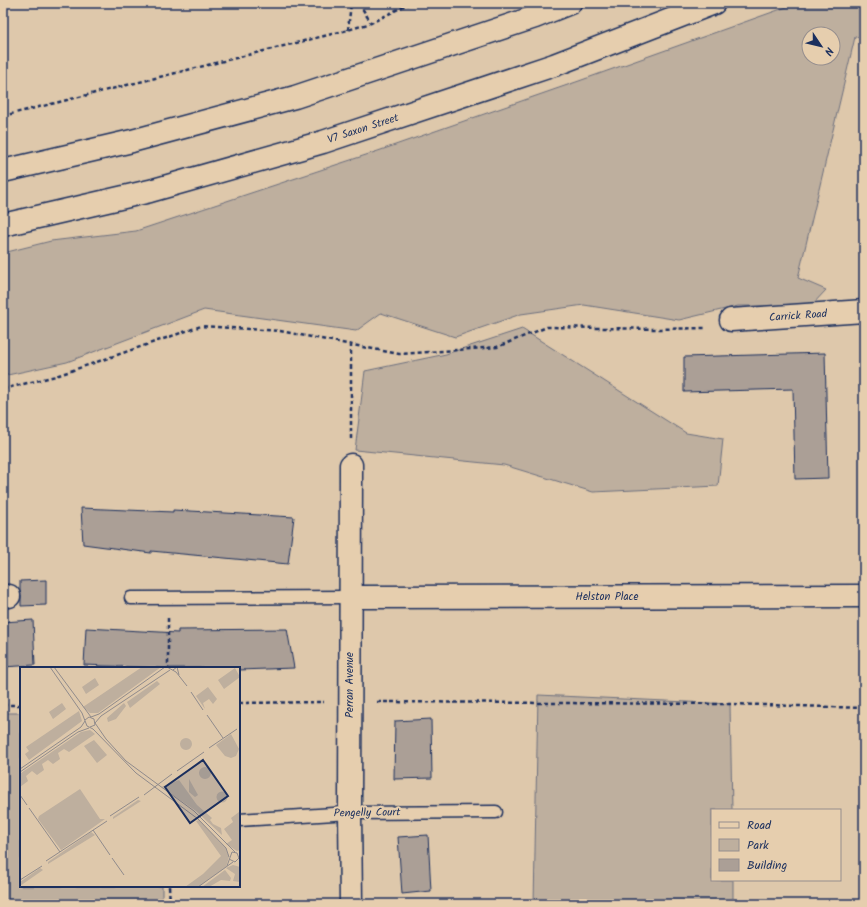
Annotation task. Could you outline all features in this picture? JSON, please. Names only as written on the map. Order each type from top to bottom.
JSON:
[{"type":"street","points":[[3,171],[132,141],[295,98],[535,17],[570,3]]},
{"type":"street","name":"V7 Saxon Street","points":[[3,225],[150,191],[323,142],[554,65],[714,3]]},
{"type":"street","name":"Carrick Road","points":[[731,320],[864,311]]},
{"type":"street","name":"Perran Avenue","points":[[351,465],[351,904]]},
{"type":"street","name":"Helston Place","points":[[350,597],[864,596]]},
{"type":"lane","points":[[131,598],[350,597]]},
{"type":"lane","name":"Pengelly Court","points":[[240,820],[350,813],[496,812]]},
{"type":"path","points":[[348,30],[351,3]]},
{"type":"path","points":[[359,3],[371,23]]},
{"type":"path","points":[[3,116],[348,30],[371,23],[410,3]]},
{"type":"path","points":[[3,389],[56,376],[201,326],[280,331],[399,354],[497,347],[547,327],[658,329],[712,328],[731,320]]},
{"type":"path","points":[[351,344],[351,465]]},
{"type":"path","points":[[168,598],[168,667]]},
{"type":"path","points":[[240,703],[350,702],[722,704],[864,708]]},
{"type":"path","points":[[3,705],[20,705]]},
{"type":"path","points":[[170,887],[170,904]]},
{"type":"green space","points":[[798,3],[864,3],[864,36],[855,37],[798,278],[826,290],[811,306],[738,306],[679,320],[584,305],[521,314],[455,337],[381,313],[356,331],[204,310],[67,362],[3,376],[3,253],[51,241],[136,231],[378,151]]},
{"type":"green space","points":[[522,329],[686,433],[723,439],[718,486],[593,492],[504,465],[355,450],[365,371],[446,354]]},
{"type":"green space","points":[[538,695],[730,704],[732,809],[711,809],[711,881],[733,881],[733,904],[534,904]]},
{"type":"green space","points":[[3,713],[20,713],[20,887],[162,887],[162,904],[3,904]]},
{"type":"building","points":[[825,353],[828,478],[795,479],[793,389],[684,392],[684,357]]},
{"type":"building","points":[[81,508],[173,512],[173,510],[294,517],[288,564],[151,551],[151,553],[83,544]]},
{"type":"building","points":[[46,580],[46,605],[21,606],[20,581]]},
{"type":"building","points":[[33,620],[35,665],[3,667],[3,622]]},
{"type":"building","points":[[86,628],[178,633],[178,630],[287,629],[294,668],[240,670],[240,667],[137,667],[84,665]]},
{"type":"building","points":[[431,719],[432,778],[394,779],[395,721]]},
{"type":"building","points":[[428,835],[431,891],[402,894],[398,837]]}]
